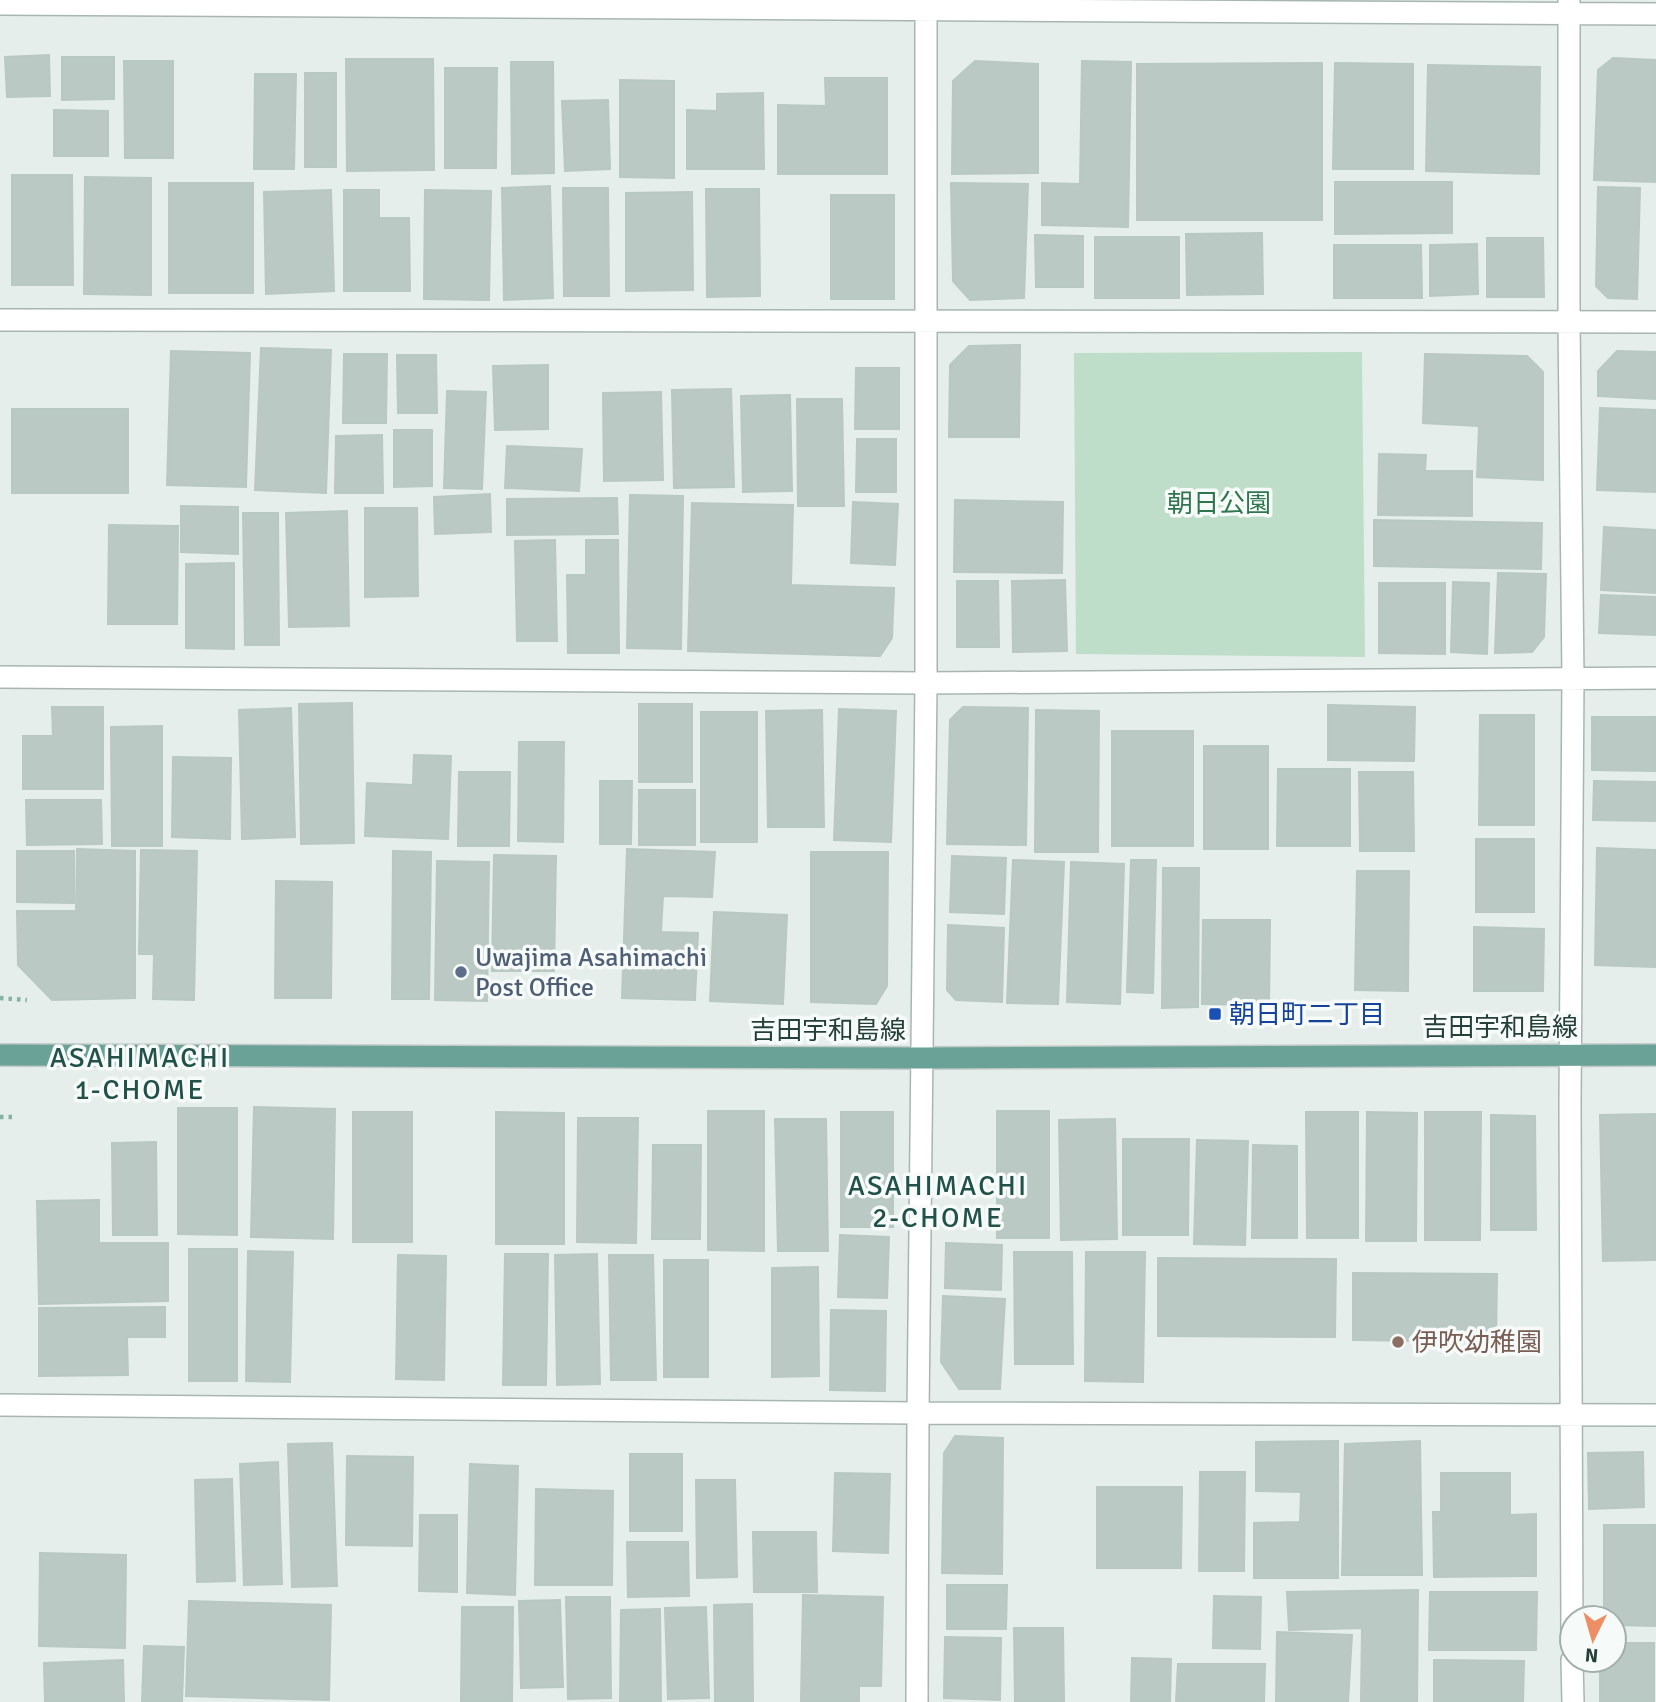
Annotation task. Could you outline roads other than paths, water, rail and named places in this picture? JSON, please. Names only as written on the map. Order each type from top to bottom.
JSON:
[{"type":"main road","name":"吉田宇和島線","points":[[0,1055],[922,1058],[1656,1055]]},
{"type":"street","points":[[0,1],[1569,7],[1656,13]]},
{"type":"street","points":[[917,1702],[926,683],[926,5]]},
{"type":"street","points":[[1569,7],[1573,678],[1570,1055],[1572,1604]]},
{"type":"street","points":[[0,320],[1656,322]]},
{"type":"street","points":[[0,677],[926,683],[1656,678]]},
{"type":"street","points":[[0,1405],[918,1413],[1656,1415]]},
{"type":"street","points":[[1572,1674],[1573,1702]]},
{"type":"place","name":"Uwajima Asahimachi Post Office","points":[[461,972]]},
{"type":"place","name":"朝日町二丁目","points":[[1215,1014]]},
{"type":"place","name":"伊吹幼稚園","points":[[1398,1342]]},
{"type":"district","name":"ASAHIMACHI 1-CHOME","points":[[140,1073]]},
{"type":"district","name":"ASAHIMACHI 2-CHOME","points":[[938,1201]]},
{"type":"park label","name":"朝日公園","points":[[1219,503]]}]
